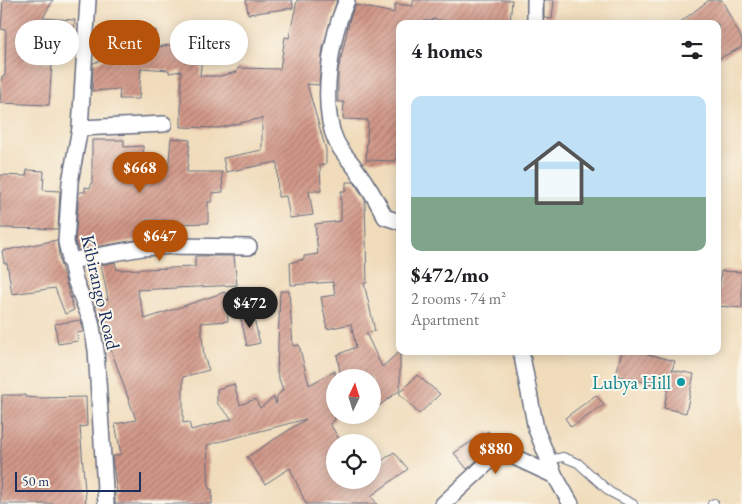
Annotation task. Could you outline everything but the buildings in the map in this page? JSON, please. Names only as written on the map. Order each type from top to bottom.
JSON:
[{"type":"street","name":"Kibirango Road","points":[[88,0],[80,128],[70,182],[66,242],[70,261],[91,321],[96,350],[106,504]]},
{"type":"street","points":[[347,0],[339,19],[330,51],[328,85],[331,126],[341,150],[361,176],[386,218],[396,221]]},
{"type":"street","points":[[535,20],[536,0]]},
{"type":"street","points":[[80,128],[164,124]]},
{"type":"street","points":[[70,261],[150,247],[249,247]]},
{"type":"street","points":[[522,355],[536,429],[555,476],[571,504]]},
{"type":"street","points":[[443,504],[495,456],[510,455],[555,476]]},
{"type":"lane","points":[[549,460],[563,457],[578,463],[610,492],[633,504]]},
{"type":"place","name":"Lubya Hill","points":[[681,382]]}]
